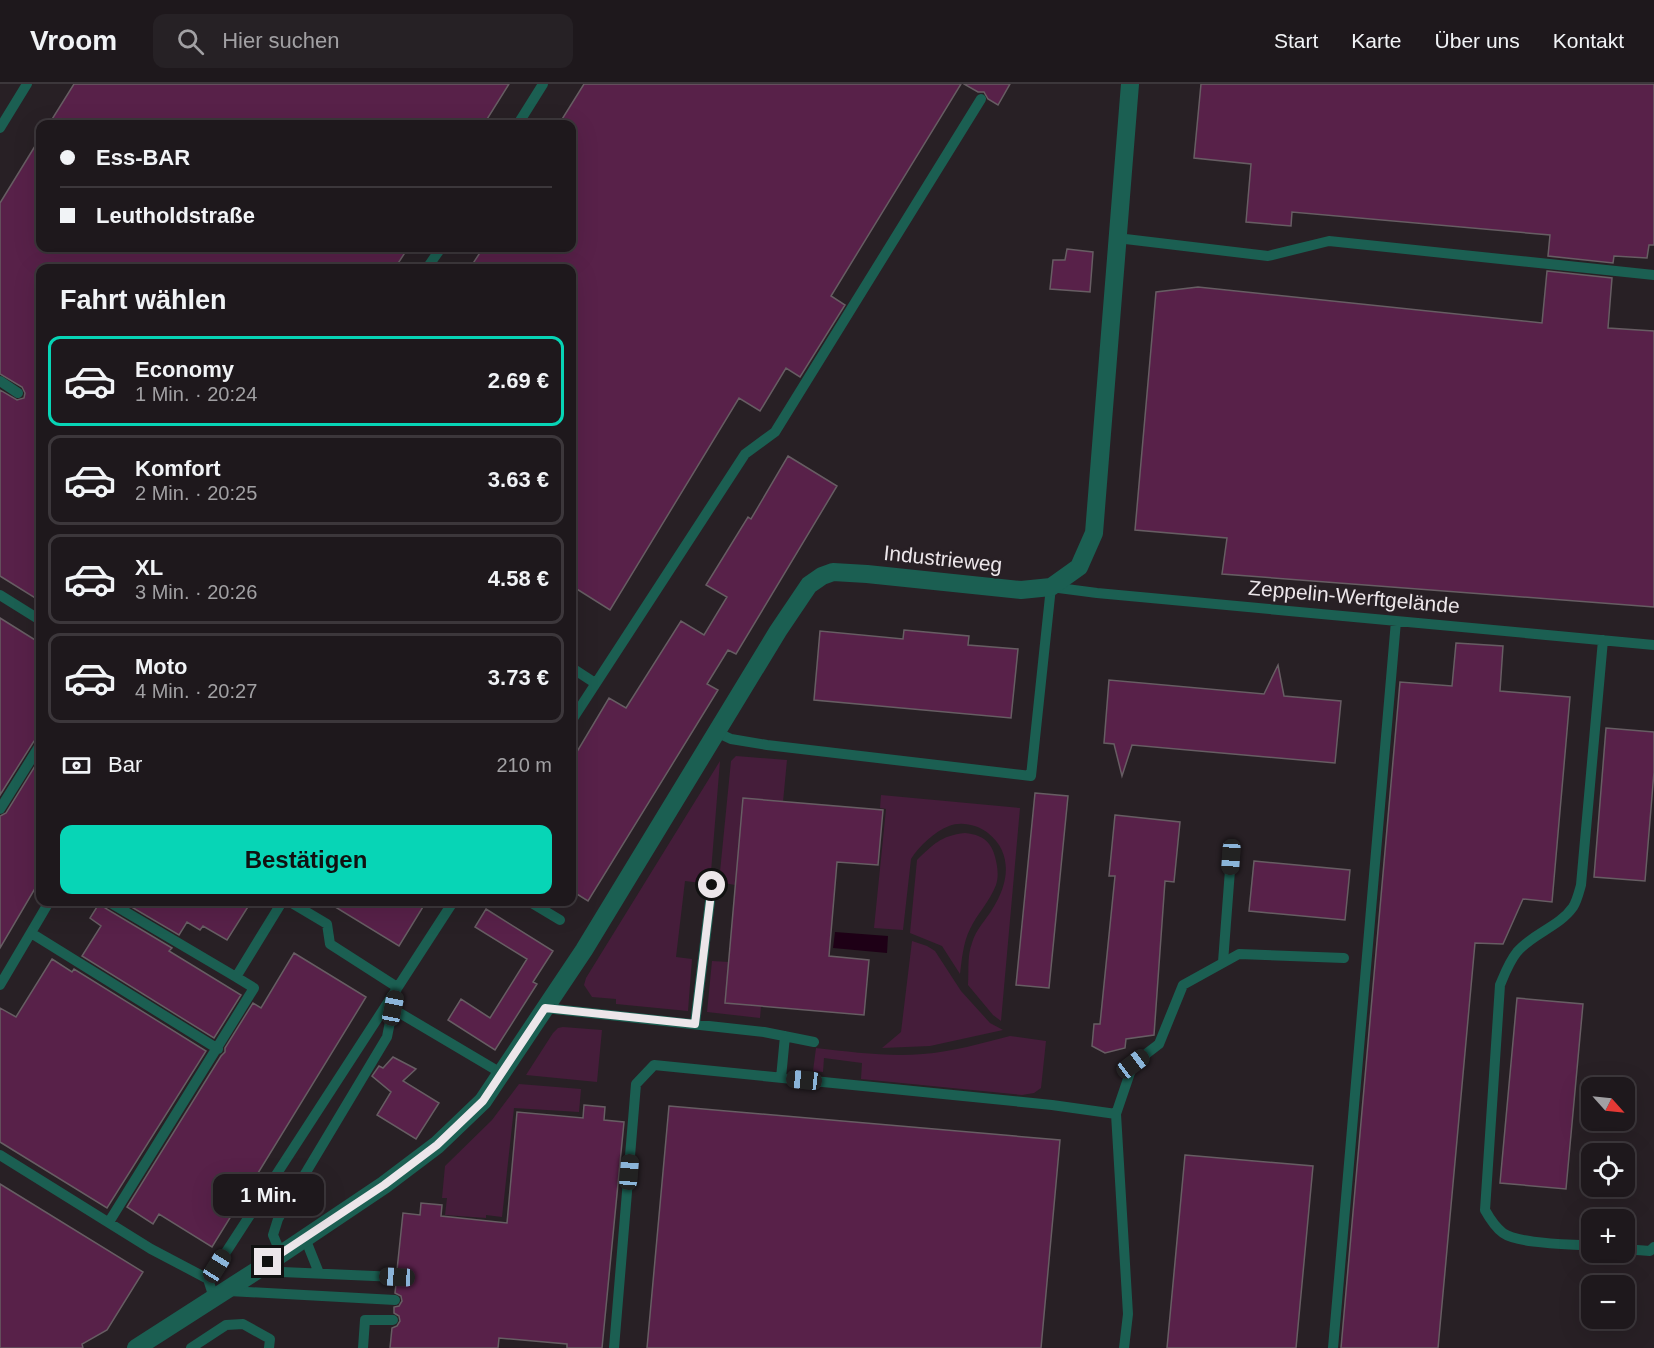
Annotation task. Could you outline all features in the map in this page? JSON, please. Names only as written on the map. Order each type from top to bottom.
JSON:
[{"type":"street","name":"Industrieweg","points":[[143,1346],[384,1185],[437,1145],[483,1101],[584,950],[778,631],[809,585],[833,572],[1021,590],[1051,587],[1079,567],[1094,533],[1130,84]]},
{"type":"lane","points":[[0,128],[27,84]]},
{"type":"lane","points":[[520,120],[543,84]]},
{"type":"lane","points":[[576,714],[745,454],[775,432],[981,99]]},
{"type":"lane","points":[[1118,238],[1268,256],[1329,242],[1654,275]]},
{"type":"lane","points":[[0,381],[18,393]]},
{"type":"lane","points":[[716,732],[731,739],[767,745],[1031,776],[1051,587]]},
{"type":"lane","name":"Zeppelin-Werftgelände","points":[[1051,587],[1654,645]]},
{"type":"lane","points":[[0,596],[36,618]]},
{"type":"lane","points":[[1333,1348],[1396,621]]},
{"type":"lane","points":[[1581,1245],[1524,1240],[1504,1234],[1485,1210],[1500,986],[1518,950],[1561,921],[1574,906],[1581,885],[1603,640]]},
{"type":"lane","points":[[576,671],[595,683]]},
{"type":"lane","points":[[0,809],[36,751]]},
{"type":"lane","points":[[1223,962],[1231,857]]},
{"type":"lane","points":[[695,1024],[712,885]]},
{"type":"lane","points":[[0,985],[48,906]]},
{"type":"lane","points":[[109,1222],[254,988],[116,906]]},
{"type":"lane","points":[[236,977],[280,906]]},
{"type":"lane","points":[[297,906],[327,924],[330,944],[397,987]]},
{"type":"lane","points":[[208,1279],[450,906]]},
{"type":"lane","points":[[537,906],[560,920]]},
{"type":"lane","points":[[31,933],[218,1049]]},
{"type":"lane","points":[[1124,1348],[1128,1314],[1116,1114],[1133,1064],[1159,1044],[1182,985],[1223,962],[1239,954],[1344,958]]},
{"type":"lane","points":[[281,1254],[273,1235],[278,1220],[387,1037],[397,987]]},
{"type":"lane","points":[[393,1008],[501,1074]]},
{"type":"lane","points":[[545,1008],[764,1032],[814,1042]]},
{"type":"lane","points":[[782,1078],[785,1036]]},
{"type":"lane","points":[[614,1348],[636,1084],[654,1065],[1052,1105],[1116,1114]]},
{"type":"lane","points":[[0,1155],[151,1249],[208,1279],[220,1294],[395,1300]]},
{"type":"lane","points":[[305,1238],[319,1274]]},
{"type":"lane","points":[[1635,1250],[1650,1251],[1654,1247]]},
{"type":"lane","points":[[256,1271],[397,1277]]},
{"type":"lane","points":[[363,1348],[365,1320],[393,1320]]},
{"type":"lane","points":[[191,1348],[226,1325],[243,1324],[270,1339],[269,1348]]},
{"type":"shaded area","points":[[736,756],[787,760],[783,802],[735,885],[719,882],[731,761]]},
{"type":"shaded area","points":[[720,761],[710,884],[685,881],[676,957],[692,959],[688,1011],[616,1004],[616,999],[592,997],[584,985],[586,978]]},
{"type":"shaded area","points":[[881,795],[1020,808],[1001,1021],[993,1015],[968,985],[970,948],[998,898],[1005,879],[1005,859],[1002,850],[988,833],[974,826],[954,825],[938,832],[918,849],[911,859],[903,930],[874,928],[886,809],[880,808]]},
{"type":"shaded area","points":[[965,833],[979,836],[988,843],[996,859],[998,876],[993,891],[968,934],[960,974],[942,946],[910,933],[917,860],[938,842],[949,836]]},
{"type":"shaded area","points":[[835,932],[888,936],[887,953],[833,948]]},
{"type":"shaded area","points":[[912,941],[935,951],[961,991],[990,1023],[1003,1030],[930,1046],[882,1048],[901,1032]]},
{"type":"shaded area","points":[[712,961],[729,962],[761,1006],[760,1018],[707,1012]]},
{"type":"shaded area","points":[[563,1027],[602,1030],[597,1082],[526,1075],[553,1033]]},
{"type":"shaded area","points":[[1010,1036],[1046,1041],[1041,1088],[1034,1093],[1022,1095],[861,1079],[862,1063],[824,1058],[823,1072],[813,1071],[816,1048],[910,1055],[956,1049]]},
{"type":"shaded area","points":[[519,1084],[581,1089],[579,1112],[514,1108],[502,1217],[445,1215],[447,1198],[442,1198],[445,1166],[492,1120]]},
{"type":"building","points":[[74,84],[509,84],[486,120],[52,120]]},
{"type":"building","points":[[584,84],[961,84],[831,296],[845,305],[800,377],[786,368],[760,411],[739,398],[610,610],[576,589],[576,264],[473,264],[480,252],[576,252],[576,120],[562,120]]},
{"type":"building","points":[[964,84],[1010,84],[998,105],[988,99],[984,92],[978,92]]},
{"type":"building","points":[[1201,84],[1654,84],[1654,245],[1649,245],[1647,258],[1614,256],[1613,263],[1548,256],[1550,235],[1292,212],[1291,226],[1246,222],[1251,164],[1194,158]]},
{"type":"building","points":[[36,144],[36,252],[405,252],[398,264],[36,264],[36,598],[0,576],[0,390],[17,400],[24,398],[25,393],[22,387],[0,374],[0,203]]},
{"type":"building","points":[[1067,249],[1093,252],[1090,292],[1050,289],[1053,260],[1065,260]]},
{"type":"building","points":[[1547,271],[1612,278],[1608,328],[1654,331],[1654,607],[1222,574],[1227,538],[1135,530],[1156,292],[1198,287],[1542,323]]},
{"type":"building","points":[[788,456],[837,486],[736,654],[728,650],[707,684],[718,690],[588,901],[576,894],[576,753],[609,698],[626,708],[681,621],[704,635],[727,597],[706,585],[748,517],[751,519]]},
{"type":"building","points":[[0,618],[36,640],[36,740],[0,795]]},
{"type":"building","points":[[904,630],[969,636],[968,645],[1018,649],[1011,718],[814,700],[820,631],[903,639]]},
{"type":"building","points":[[1456,643],[1503,646],[1500,691],[1570,697],[1552,902],[1523,899],[1503,944],[1475,943],[1438,1348],[1341,1348],[1400,682],[1452,686]]},
{"type":"building","points":[[1278,665],[1284,696],[1341,701],[1335,763],[1132,745],[1122,776],[1114,744],[1104,743],[1109,680],[1264,694]]},
{"type":"building","points":[[1606,728],[1654,732],[1654,772],[1645,881],[1594,877]]},
{"type":"building","points":[[36,764],[36,887],[0,948],[0,816],[6,813]]},
{"type":"building","points":[[1035,793],[1068,796],[1049,988],[1016,985]]},
{"type":"building","points":[[743,798],[883,810],[878,865],[837,862],[829,956],[869,960],[864,1015],[725,1003]]},
{"type":"building","points":[[1115,815],[1180,822],[1174,882],[1165,881],[1154,1035],[1126,1039],[1125,1048],[1105,1053],[1092,1046],[1094,1024],[1100,1024],[1115,876],[1109,876]]},
{"type":"building","points":[[1254,861],[1350,870],[1345,920],[1249,911]]},
{"type":"building","points":[[98,906],[104,906],[172,948],[169,951],[241,995],[214,1038],[82,956],[101,926],[90,918]]},
{"type":"building","points":[[130,906],[248,906],[227,940],[203,926],[200,930],[187,922],[179,935]]},
{"type":"building","points":[[334,906],[424,906],[399,946]]},
{"type":"building","points":[[486,909],[553,951],[533,982],[537,984],[495,1050],[448,1020],[461,999],[490,1018],[527,959],[475,927]]},
{"type":"building","points":[[294,953],[366,997],[258,1173],[266,1177],[256,1191],[249,1187],[212,1247],[159,1214],[153,1224],[127,1207],[225,1052],[225,1048],[253,1003],[261,1008]]},
{"type":"building","points":[[52,959],[72,972],[74,969],[206,1051],[107,1208],[0,1142],[0,1008],[16,1017]]},
{"type":"building","points":[[1517,998],[1583,1004],[1566,1189],[1500,1183]]},
{"type":"building","points":[[393,1057],[416,1069],[403,1081],[439,1103],[416,1139],[377,1115],[391,1092],[372,1076],[379,1066],[383,1068]]},
{"type":"building","points":[[584,1105],[605,1107],[604,1120],[624,1122],[602,1348],[567,1348],[567,1344],[499,1338],[498,1348],[390,1348],[392,1328],[400,1321],[399,1316],[394,1313],[394,1307],[399,1306],[402,1301],[401,1296],[395,1293],[396,1284],[401,1283],[404,1278],[403,1273],[397,1270],[403,1213],[420,1215],[421,1203],[442,1205],[441,1216],[507,1223],[517,1112],[583,1118]]},
{"type":"building","points":[[669,1106],[1060,1140],[1041,1348],[647,1348]]},
{"type":"building","points":[[1185,1155],[1313,1166],[1296,1348],[1167,1348]]},
{"type":"building","points":[[0,1184],[143,1272],[107,1330],[82,1344],[83,1348],[0,1348]]},
{"type":"building","points":[[279,1184],[286,1188],[278,1203],[270,1198]]},
{"type":"route","points":[[268,1262],[384,1185],[437,1145],[483,1101],[545,1008],[695,1024],[712,885]]}]
